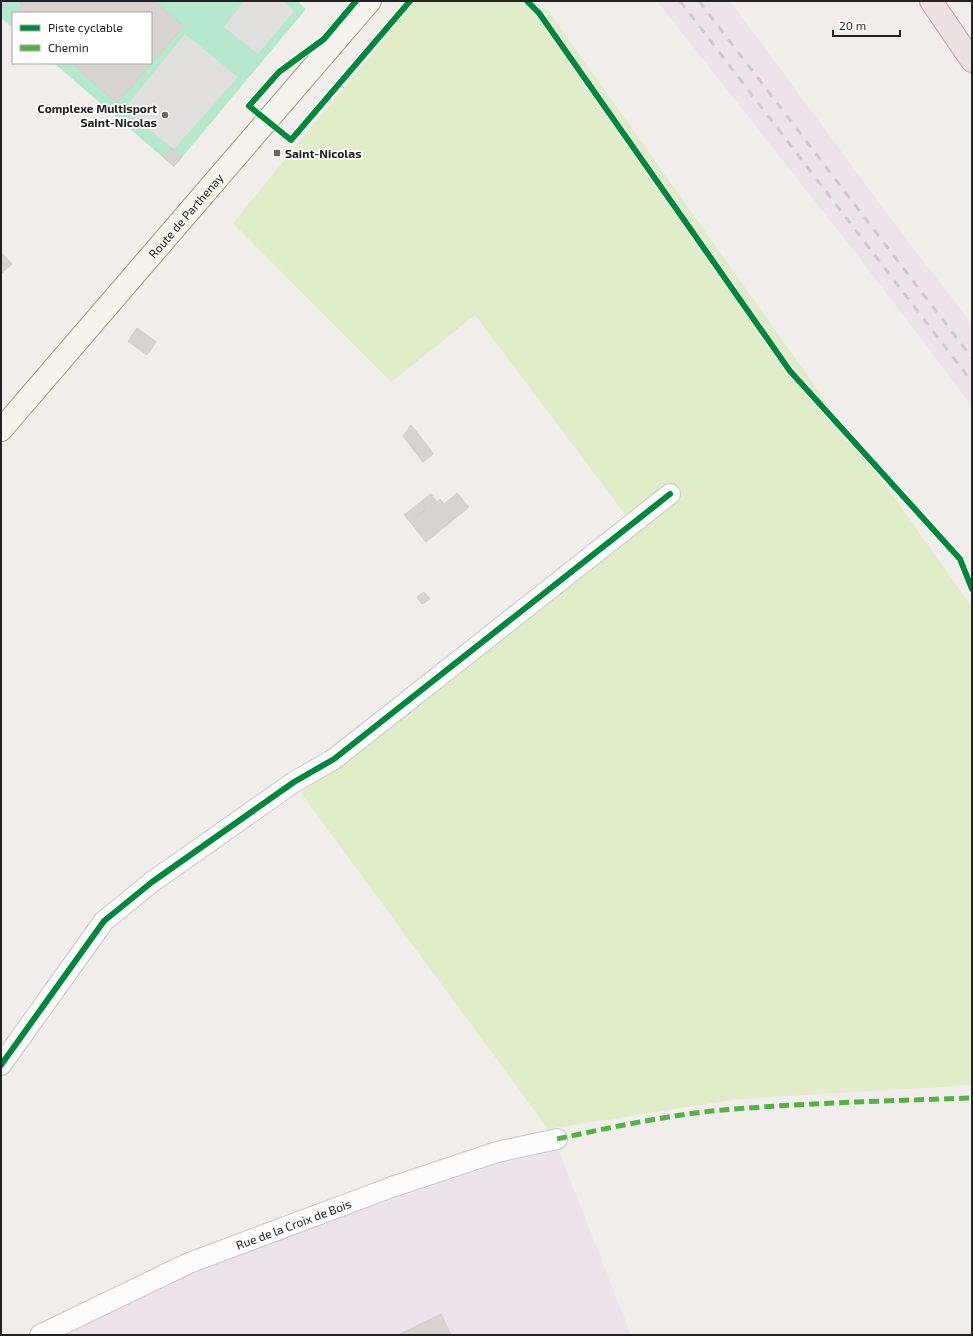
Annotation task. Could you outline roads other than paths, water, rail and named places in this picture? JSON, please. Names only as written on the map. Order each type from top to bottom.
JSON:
[{"type":"highway","points":[[931,1],[972,61]]},
{"type":"main road","name":"Route de Parthenay","points":[[1,430],[370,1]]},
{"type":"street","points":[[1,1065],[104,921],[164,873],[294,782],[334,760],[670,494]]},
{"type":"street","name":"Rue de la Croix de Bois","points":[[40,1335],[197,1260],[392,1187],[497,1152],[556,1139]]},
{"type":"railway","points":[[680,1],[972,382]]},
{"type":"railway","points":[[699,1],[972,358]]},
{"type":"place","name":"Complexe Multisport Saint-Nicolas","points":[[165,115]]},
{"type":"place","name":"Saint-Nicolas","points":[[277,153]]}]
